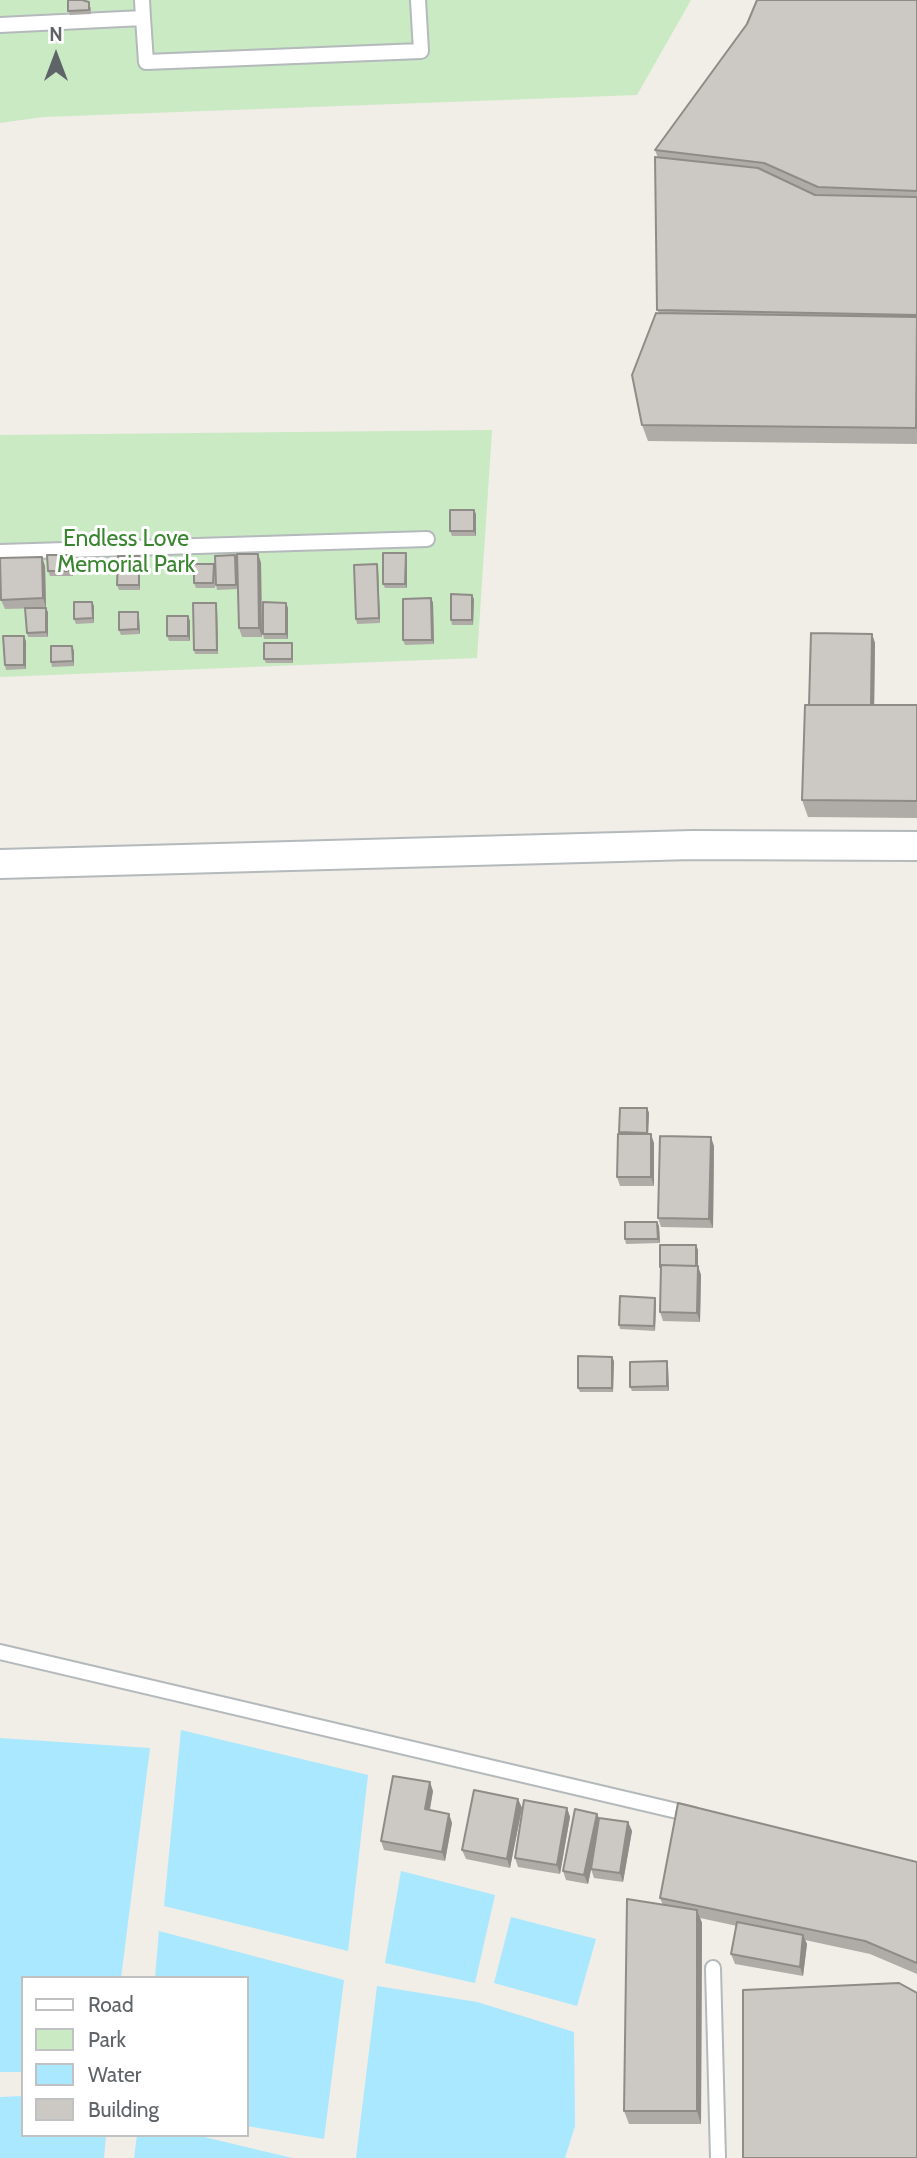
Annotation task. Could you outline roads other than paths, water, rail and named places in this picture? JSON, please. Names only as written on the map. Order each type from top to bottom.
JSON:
[{"type":"street","points":[[0,864],[692,845],[917,846]]},
{"type":"lane","points":[[142,0],[146,62],[421,51],[418,0]]},
{"type":"lane","points":[[0,25],[143,18]]},
{"type":"lane","points":[[0,552],[427,539]]},
{"type":"lane","points":[[0,1652],[715,1819]]},
{"type":"lane","points":[[713,1968],[718,2158]]},
{"type":"water","points":[[181,1730],[368,1775],[348,1951],[164,1906]]},
{"type":"water","points":[[0,1738],[150,1748],[121,1976],[21,1976],[21,2072],[0,2072]]},
{"type":"water","points":[[401,1871],[495,1895],[475,1983],[385,1963]]},
{"type":"water","points":[[511,1917],[596,1939],[577,2006],[494,1983]]},
{"type":"water","points":[[159,1931],[344,1980],[324,2139],[248,2126],[248,1976],[155,1976]]},
{"type":"water","points":[[377,1986],[477,2002],[574,2032],[575,2126],[565,2158],[356,2158]]},
{"type":"water","points":[[21,2096],[21,2137],[106,2137],[104,2158],[0,2158],[0,2097]]},
{"type":"water","points":[[137,2137],[204,2137],[292,2158],[134,2158]]},
{"type":"park label","name":"Endless Love Memorial Park","points":[[126,552]]}]
